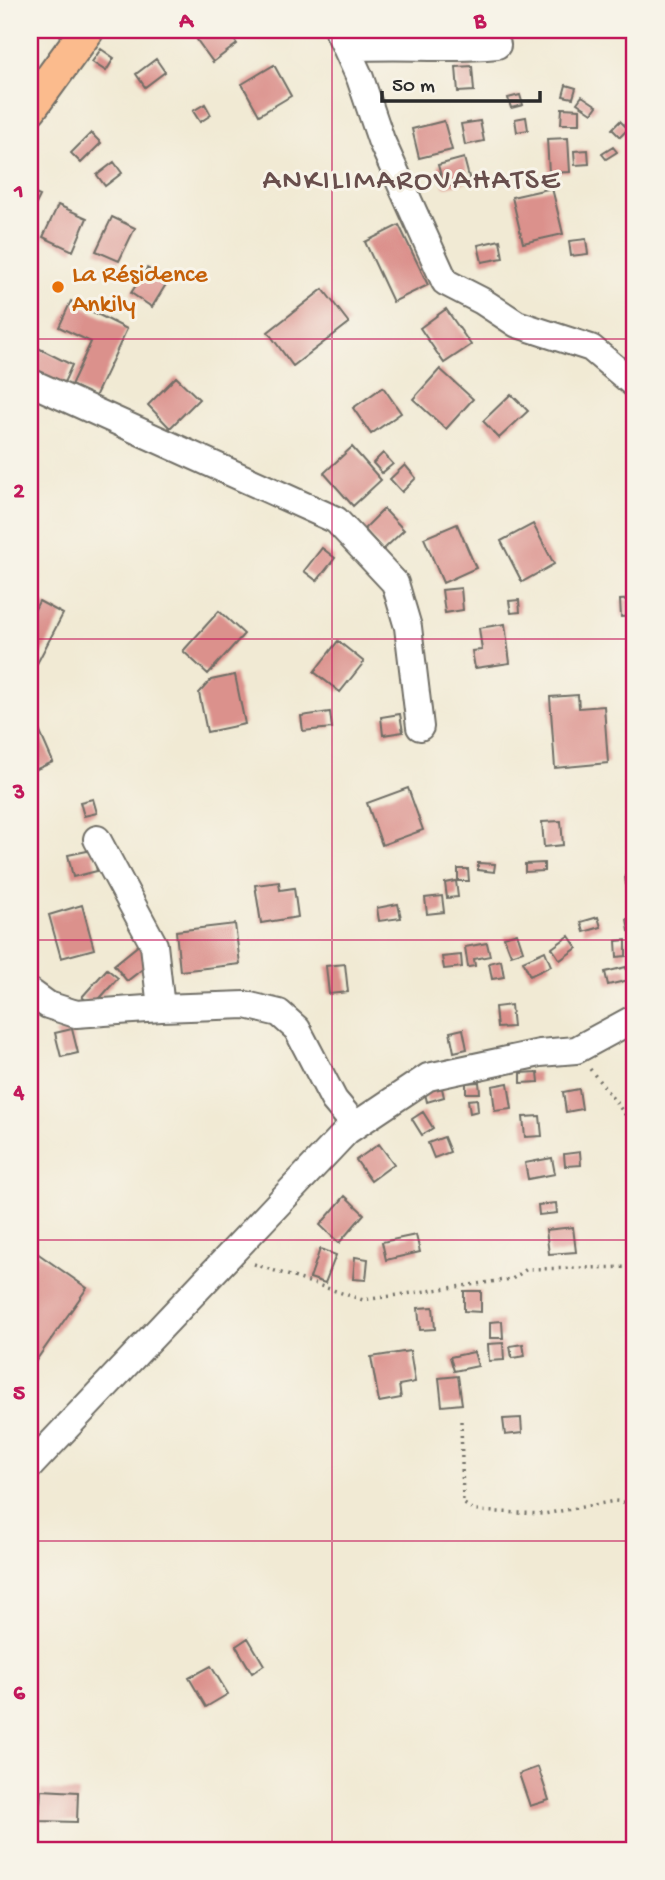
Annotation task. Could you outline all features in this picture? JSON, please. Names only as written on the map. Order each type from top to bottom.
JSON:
[{"type":"main road","points":[[30,108],[87,30]]},
{"type":"street","points":[[342,39],[374,46],[460,49],[497,45]]},
{"type":"street","points":[[342,39],[381,140],[445,282],[482,301],[517,324],[591,348],[635,385]]},
{"type":"street","points":[[30,382],[336,520],[395,583],[408,627],[420,727]]},
{"type":"street","points":[[97,839],[154,945],[161,1009]]},
{"type":"street","points":[[30,992],[48,1005],[76,1014],[246,1005],[279,1013],[297,1029],[334,1100],[355,1125]]},
{"type":"street","points":[[30,1466],[346,1131],[428,1077],[540,1053],[576,1050],[635,1018]]},
{"type":"path","points":[[576,1050],[635,1127]]},
{"type":"path","points":[[228,1256],[363,1300],[512,1279],[527,1269],[635,1268]]},
{"type":"path","points":[[461,1421],[463,1503],[475,1511],[544,1514],[615,1501],[635,1503]]},
{"type":"building","points":[[210,30],[227,30],[237,44],[213,62],[197,40]]},
{"type":"building","points":[[101,49],[114,58],[106,71],[92,62]]},
{"type":"building","points":[[156,59],[165,72],[145,87],[136,74]]},
{"type":"building","points":[[274,65],[291,96],[259,115],[242,84]]},
{"type":"building","points":[[472,66],[474,91],[458,92],[456,67]]},
{"type":"building","points":[[566,85],[576,88],[573,98],[563,96]]},
{"type":"building","points":[[520,95],[523,105],[511,108],[508,98]]},
{"type":"building","points":[[582,96],[597,106],[592,113],[577,103]]},
{"type":"building","points":[[205,104],[211,115],[200,122],[193,111]]},
{"type":"building","points":[[562,108],[580,109],[580,124],[561,124]]},
{"type":"building","points":[[526,117],[528,130],[517,132],[515,119]]},
{"type":"building","points":[[444,121],[452,150],[419,158],[412,129]]},
{"type":"building","points":[[480,121],[484,141],[465,145],[461,124]]},
{"type":"building","points":[[620,121],[628,129],[620,137],[612,129]]},
{"type":"building","points":[[91,133],[101,143],[81,163],[71,153]]},
{"type":"building","points":[[568,138],[570,172],[549,173],[547,139]]},
{"type":"building","points":[[613,147],[617,152],[606,159],[602,154]]},
{"type":"building","points":[[588,150],[589,164],[575,165],[574,151]]},
{"type":"building","points":[[464,158],[470,181],[444,187],[438,165]]},
{"type":"building","points":[[114,162],[122,173],[105,186],[97,175]]},
{"type":"building","points":[[552,188],[563,234],[523,243],[512,197]]},
{"type":"building","points":[[30,192],[40,196],[30,216]]},
{"type":"building","points":[[58,205],[87,218],[73,251],[43,237]]},
{"type":"building","points":[[112,217],[135,228],[119,261],[96,251]]},
{"type":"building","points":[[399,225],[428,285],[393,302],[365,242]]},
{"type":"building","points":[[586,239],[588,254],[571,256],[569,241]]},
{"type":"building","points":[[500,240],[503,258],[482,262],[478,245]]},
{"type":"building","points":[[147,268],[168,281],[152,307],[131,293]]},
{"type":"building","points":[[323,289],[349,323],[293,366],[268,332]]},
{"type":"building","points":[[71,301],[127,329],[95,397],[71,385],[91,342],[59,327]]},
{"type":"building","points":[[446,309],[471,345],[444,363],[420,328]]},
{"type":"building","points":[[30,344],[72,365],[62,387],[30,371]]},
{"type":"building","points":[[440,369],[473,399],[446,429],[413,399]]},
{"type":"building","points":[[176,377],[199,399],[170,428],[148,405]]},
{"type":"building","points":[[383,387],[401,413],[371,434],[353,408]]},
{"type":"building","points":[[511,394],[528,411],[499,438],[483,421]]},
{"type":"building","points":[[352,447],[381,480],[353,506],[324,473]]},
{"type":"building","points":[[383,453],[393,464],[382,473],[373,463]]},
{"type":"building","points":[[405,465],[416,478],[402,492],[390,479]]},
{"type":"building","points":[[384,509],[404,530],[383,550],[364,529]]},
{"type":"building","points":[[457,524],[476,568],[443,583],[424,538]]},
{"type":"building","points":[[533,524],[554,564],[522,582],[501,541]]},
{"type":"building","points":[[322,548],[335,558],[317,581],[304,571]]},
{"type":"building","points":[[461,588],[463,610],[445,613],[442,590]]},
{"type":"building","points":[[635,599],[635,616],[621,617],[620,600]]},
{"type":"building","points":[[519,600],[520,612],[511,613],[509,601]]},
{"type":"building","points":[[39,601],[63,614],[30,677],[30,619]]},
{"type":"building","points":[[219,611],[244,634],[208,674],[183,651]]},
{"type":"building","points":[[505,624],[510,663],[475,668],[472,651],[482,650],[479,628]]},
{"type":"building","points":[[338,641],[364,662],[340,692],[314,672]]},
{"type":"building","points":[[235,675],[245,724],[207,732],[199,693],[211,680]]},
{"type":"building","points":[[578,695],[579,708],[604,706],[608,763],[555,768],[550,697]]},
{"type":"building","points":[[330,712],[332,728],[303,731],[301,716]]},
{"type":"building","points":[[400,714],[403,732],[383,735],[381,717]]},
{"type":"building","points":[[39,730],[53,762],[30,772],[30,734]]},
{"type":"building","points":[[408,788],[423,830],[382,845],[367,803]]},
{"type":"building","points":[[93,799],[97,813],[84,816],[80,802]]},
{"type":"building","points":[[561,821],[563,845],[544,847],[542,822]]},
{"type":"building","points":[[92,850],[97,871],[73,877],[68,855]]},
{"type":"building","points":[[478,863],[495,864],[494,872],[478,870]]},
{"type":"building","points":[[544,863],[544,871],[525,872],[525,864]]},
{"type":"building","points":[[458,869],[468,869],[469,881],[458,881]]},
{"type":"building","points":[[635,875],[635,889],[627,891],[625,876]]},
{"type":"building","points":[[456,881],[458,897],[447,898],[445,883]]},
{"type":"building","points":[[279,882],[280,890],[294,888],[298,917],[261,923],[255,885]]},
{"type":"building","points":[[442,896],[444,912],[427,914],[425,898]]},
{"type":"building","points":[[398,904],[401,918],[379,921],[377,908]]},
{"type":"building","points":[[82,905],[94,949],[61,958],[49,915]]},
{"type":"building","points":[[598,917],[601,927],[584,932],[581,922]]},
{"type":"building","points":[[635,917],[635,930],[629,931],[627,919]]},
{"type":"building","points":[[235,924],[240,964],[180,971],[176,931]]},
{"type":"building","points":[[517,933],[523,951],[511,955],[504,937]]},
{"type":"building","points":[[569,936],[577,948],[560,960],[552,948]]},
{"type":"building","points":[[626,940],[626,956],[617,957],[616,941]]},
{"type":"building","points":[[487,943],[490,956],[474,959],[475,966],[468,967],[465,947]]},
{"type":"building","points":[[140,944],[153,961],[127,981],[114,965]]},
{"type":"building","points":[[545,951],[551,966],[530,976],[523,961]]},
{"type":"building","points":[[461,955],[462,967],[444,969],[442,957]]},
{"type":"building","points":[[501,960],[504,977],[492,979],[489,963]]},
{"type":"building","points":[[345,964],[348,992],[329,994],[326,966]]},
{"type":"building","points":[[626,967],[629,980],[608,985],[605,972]]},
{"type":"building","points":[[107,969],[118,978],[93,1006],[82,997]]},
{"type":"building","points":[[511,1005],[513,1027],[497,1028],[495,1007]]},
{"type":"building","points":[[72,1029],[78,1053],[61,1057],[55,1033]]},
{"type":"building","points":[[463,1029],[467,1049],[454,1052],[450,1032]]},
{"type":"building","points":[[538,1072],[539,1082],[521,1083],[521,1073]]},
{"type":"building","points":[[479,1082],[480,1093],[466,1093],[466,1083]]},
{"type":"building","points":[[508,1083],[512,1109],[495,1111],[492,1086]]},
{"type":"building","points":[[441,1084],[444,1097],[427,1102],[424,1089]]},
{"type":"building","points":[[579,1089],[582,1109],[566,1112],[563,1092]]},
{"type":"building","points":[[477,1099],[478,1111],[470,1113],[468,1100]]},
{"type":"building","points":[[423,1112],[433,1128],[422,1135],[412,1119]]},
{"type":"building","points":[[540,1116],[542,1136],[525,1137],[523,1117]]},
{"type":"building","points":[[444,1137],[450,1152],[434,1158],[428,1143]]},
{"type":"building","points":[[379,1144],[394,1164],[371,1181],[356,1160]]},
{"type":"building","points":[[580,1152],[581,1165],[565,1166],[564,1154]]},
{"type":"building","points":[[552,1158],[555,1174],[528,1179],[525,1163]]},
{"type":"building","points":[[345,1196],[364,1214],[339,1243],[320,1225]]},
{"type":"building","points":[[556,1203],[557,1213],[539,1215],[538,1205]]},
{"type":"building","points":[[573,1227],[576,1252],[549,1254],[546,1230]]},
{"type":"building","points":[[416,1235],[420,1252],[386,1260],[382,1242]]},
{"type":"building","points":[[30,1248],[87,1288],[30,1369]]},
{"type":"building","points":[[320,1249],[336,1255],[325,1283],[310,1278]]},
{"type":"building","points":[[355,1257],[368,1259],[366,1280],[353,1279]]},
{"type":"building","points":[[464,1291],[481,1291],[481,1312],[464,1311]]},
{"type":"building","points":[[433,1307],[435,1329],[420,1330],[418,1308]]},
{"type":"building","points":[[502,1321],[503,1338],[490,1338],[490,1322]]},
{"type":"building","points":[[503,1343],[504,1360],[489,1361],[488,1344]]},
{"type":"building","points":[[523,1344],[525,1356],[512,1358],[510,1346]]},
{"type":"building","points":[[410,1351],[415,1382],[399,1385],[401,1398],[379,1402],[371,1357]]},
{"type":"building","points":[[474,1352],[478,1366],[454,1371],[450,1357]]},
{"type":"building","points":[[458,1376],[462,1404],[442,1406],[439,1378]]},
{"type":"building","points":[[521,1418],[522,1433],[505,1435],[503,1419]]},
{"type":"building","points":[[248,1638],[264,1665],[252,1673],[236,1646]]},
{"type":"building","points":[[211,1666],[228,1694],[206,1707],[189,1678]]},
{"type":"building","points":[[538,1767],[549,1800],[530,1806],[519,1774]]},
{"type":"building","points":[[41,1790],[78,1792],[77,1822],[39,1821]]},
{"type":"place","name":"La Résidence Ankily","points":[[58,287]]},
{"type":"district","name":"ANKILIMAROVAHATSE","points":[[412,178]]}]
